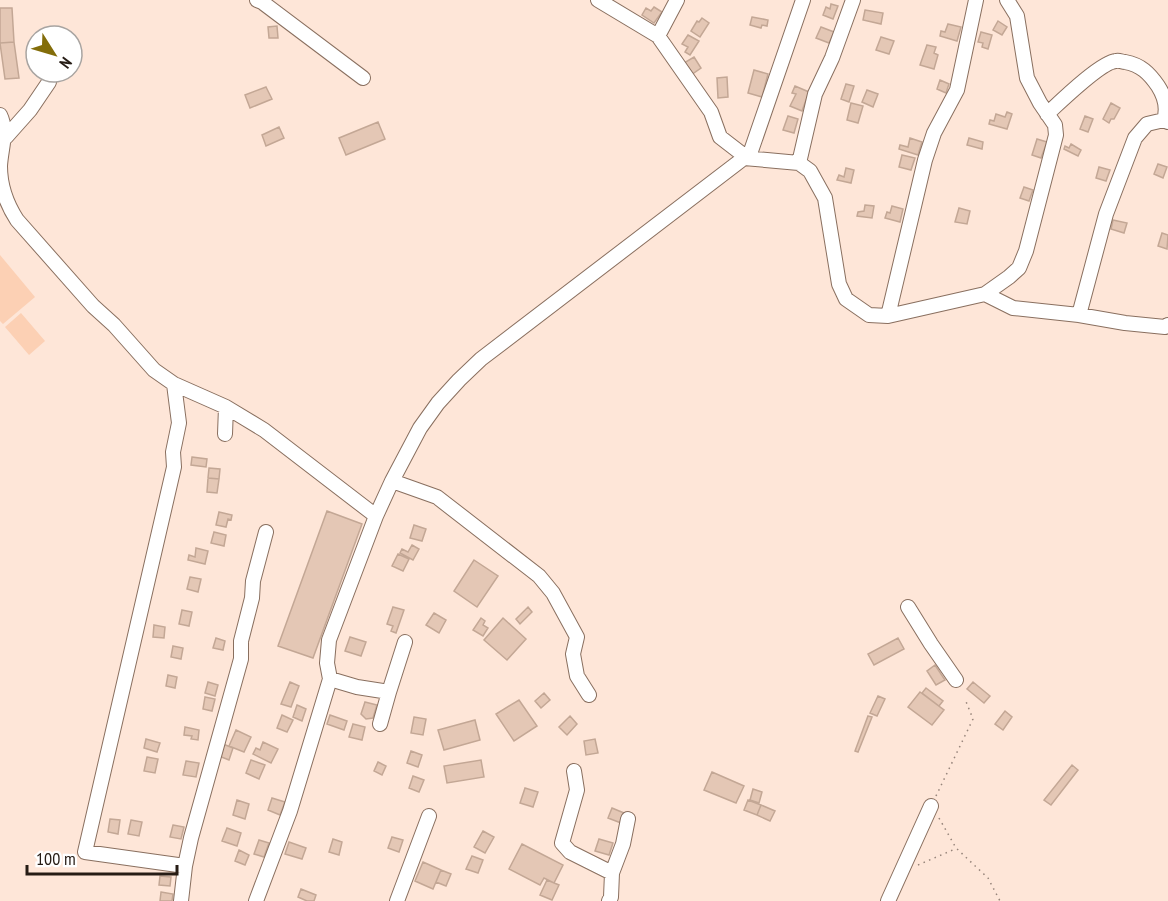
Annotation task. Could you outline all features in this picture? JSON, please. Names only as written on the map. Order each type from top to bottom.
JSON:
[{"type":"street","points":[[257,0],[363,78]]},
{"type":"street","points":[[598,0],[658,36],[711,112],[720,137],[744,158]]},
{"type":"street","points":[[658,36],[677,0]]},
{"type":"street","points":[[256,901],[290,811],[330,679],[327,663],[329,640],[376,516],[420,428],[438,403],[481,359],[751,151],[803,0]]},
{"type":"street","points":[[799,162],[815,94],[832,58],[853,0]]},
{"type":"street","points":[[888,316],[925,160],[934,133],[957,90],[976,0]]},
{"type":"street","points":[[744,158],[799,162],[810,171],[825,198],[839,284],[846,299],[868,315],[888,316],[985,294],[1019,267],[1026,251],[1056,135],[1055,125],[1027,78],[1017,16],[1007,0]]},
{"type":"street","points":[[1047,114],[1099,68],[1116,61],[1136,64],[1146,71],[1164,96],[1167,107],[1166,121],[1147,124],[1135,138],[1106,214],[1079,315]]},
{"type":"street","points":[[5,134],[6,137],[30,110],[48,84]]},
{"type":"street","points":[[0,115],[5,134],[0,166],[1,187],[9,207],[17,220],[93,306],[154,370],[174,384],[226,407],[264,430],[376,516]]},
{"type":"street","points":[[985,294],[1013,308],[1079,315],[1125,323],[1166,327],[1168,325]]},
{"type":"street","points":[[174,384],[179,423],[173,452],[174,467],[86,852],[185,866]]},
{"type":"street","points":[[225,434],[226,407]]},
{"type":"street","points":[[392,481],[437,497],[538,576],[553,593],[577,637],[573,654],[577,676],[589,694]]},
{"type":"street","points":[[181,901],[191,838],[241,659],[241,641],[266,532]]},
{"type":"street","points":[[908,607],[956,680]]},
{"type":"street","points":[[380,724],[405,642]]},
{"type":"street","points":[[330,679],[357,687],[389,692]]},
{"type":"street","points":[[574,771],[577,790],[562,843],[570,852],[612,873]]},
{"type":"street","points":[[888,901],[932,806]]},
{"type":"street","points":[[397,901],[429,816]]},
{"type":"street","points":[[609,901],[612,873],[623,844],[628,819]]},
{"type":"path","points":[[965,699],[973,719],[932,806],[956,848],[988,878],[999,901]]},
{"type":"path","points":[[919,865],[956,848]]},
{"type":"shaded area","points":[[0,255],[35,297],[3,324],[0,321]]},
{"type":"shaded area","points":[[21,313],[45,341],[29,355],[5,327]]},
{"type":"building","points":[[831,4],[838,6],[833,19],[823,15],[826,7],[830,9]]},
{"type":"building","points":[[654,7],[662,12],[654,23],[642,15],[646,8],[651,11]]},
{"type":"building","points":[[0,8],[12,8],[14,42],[0,43]]},
{"type":"building","points":[[865,10],[883,13],[881,24],[863,20]]},
{"type":"building","points":[[752,17],[768,20],[767,26],[762,25],[761,28],[750,25]]},
{"type":"building","points":[[702,18],[709,23],[700,37],[691,31],[697,21],[699,22]]},
{"type":"building","points":[[998,21],[1007,27],[1002,35],[993,30]]},
{"type":"building","points":[[948,24],[961,27],[957,41],[940,36],[941,31],[945,32]]},
{"type":"building","points":[[277,26],[278,38],[269,38],[268,27]]},
{"type":"building","points":[[821,27],[834,32],[829,43],[816,38]]},
{"type":"building","points":[[981,32],[992,35],[988,49],[982,47],[983,43],[978,42]]},
{"type":"building","points":[[688,35],[699,41],[690,55],[685,52],[688,47],[682,44]]},
{"type":"building","points":[[881,37],[894,41],[889,54],[876,50]]},
{"type":"building","points":[[14,42],[19,78],[5,79],[0,43]]},
{"type":"building","points":[[927,45],[936,47],[934,53],[938,55],[934,69],[920,65]]},
{"type":"building","points":[[694,57],[701,68],[691,75],[684,63]]},
{"type":"building","points":[[754,70],[768,74],[762,97],[748,93]]},
{"type":"building","points":[[727,77],[728,97],[718,98],[717,78]]},
{"type":"building","points":[[940,80],[949,84],[946,93],[937,89]]},
{"type":"building","points":[[846,84],[854,86],[849,102],[841,99]]},
{"type":"building","points":[[795,86],[809,92],[802,111],[790,106],[796,94],[792,93]]},
{"type":"building","points":[[266,87],[272,99],[250,108],[245,95]]},
{"type":"building","points":[[867,90],[878,94],[873,107],[862,102]]},
{"type":"building","points":[[851,103],[863,106],[858,123],[847,120]]},
{"type":"building","points":[[1111,103],[1120,108],[1109,123],[1103,119]]},
{"type":"building","points":[[1007,112],[1012,114],[1007,129],[989,124],[990,120],[994,121],[996,114],[1005,117]]},
{"type":"building","points":[[788,116],[798,119],[794,133],[783,130]]},
{"type":"building","points":[[1085,116],[1093,119],[1088,132],[1080,129]]},
{"type":"building","points":[[378,122],[385,139],[346,155],[339,138]]},
{"type":"building","points":[[279,127],[284,138],[266,146],[262,135]]},
{"type":"building","points":[[910,138],[922,142],[918,155],[899,149],[900,145],[908,147]]},
{"type":"building","points":[[969,138],[983,142],[982,149],[967,145]]},
{"type":"building","points":[[1037,139],[1047,142],[1041,158],[1032,155]]},
{"type":"building","points":[[1071,144],[1081,150],[1078,156],[1064,149],[1065,146],[1069,148]]},
{"type":"building","points":[[902,155],[915,158],[911,170],[899,167]]},
{"type":"building","points":[[1158,164],[1167,167],[1163,178],[1154,174]]},
{"type":"building","points":[[1099,167],[1110,170],[1106,181],[1096,178]]},
{"type":"building","points":[[846,168],[854,170],[851,183],[837,180],[839,175],[844,177]]},
{"type":"building","points":[[1024,187],[1033,190],[1029,201],[1020,198]]},
{"type":"building","points":[[865,205],[874,206],[872,218],[857,216],[858,212],[864,211]]},
{"type":"building","points":[[892,206],[903,209],[900,222],[885,218]]},
{"type":"building","points":[[959,208],[970,211],[967,224],[955,222]]},
{"type":"building","points":[[1113,220],[1127,223],[1124,233],[1111,229]]},
{"type":"building","points":[[1162,233],[1168,235],[1167,249],[1158,246]]},
{"type":"building","points":[[192,457],[207,459],[206,467],[191,465]]},
{"type":"building","points":[[209,468],[220,469],[219,479],[208,478]]},
{"type":"building","points":[[208,478],[219,479],[217,493],[207,492]]},
{"type":"building","points":[[327,511],[362,524],[313,658],[278,646]]},
{"type":"building","points":[[219,512],[232,515],[226,527],[216,525]]},
{"type":"building","points":[[414,525],[426,529],[422,541],[410,538]]},
{"type":"building","points":[[214,532],[226,535],[224,546],[211,543]]},
{"type":"building","points":[[412,545],[419,549],[413,560],[400,553],[402,549],[408,552]]},
{"type":"building","points":[[196,548],[208,551],[205,564],[188,560],[189,555],[195,557]]},
{"type":"building","points":[[398,554],[409,559],[403,571],[392,566]]},
{"type":"building","points":[[474,560],[498,576],[477,607],[454,591]]},
{"type":"building","points":[[190,577],[201,579],[198,592],[187,589]]},
{"type":"building","points":[[393,607],[404,610],[396,633],[391,631],[393,626],[387,624]]},
{"type":"building","points":[[528,607],[532,612],[520,624],[516,619]]},
{"type":"building","points":[[182,610],[192,612],[189,626],[179,624]]},
{"type":"building","points":[[434,613],[446,620],[439,633],[426,625]]},
{"type":"building","points":[[481,618],[485,621],[483,625],[488,628],[483,636],[473,630]]},
{"type":"building","points":[[503,618],[526,639],[507,660],[484,640]]},
{"type":"building","points":[[154,625],[165,627],[164,638],[153,637]]},
{"type":"building","points":[[350,637],[366,642],[361,656],[345,651]]},
{"type":"building","points":[[216,638],[225,641],[223,650],[213,648]]},
{"type":"building","points":[[898,638],[904,649],[874,665],[868,654]]},
{"type":"building","points":[[173,646],[183,648],[181,659],[171,657]]},
{"type":"building","points":[[935,665],[945,680],[936,685],[927,671]]},
{"type":"building","points":[[168,675],[177,677],[175,688],[166,686]]},
{"type":"building","points":[[208,682],[218,685],[215,696],[205,693]]},
{"type":"building","points":[[290,682],[299,686],[291,707],[281,704]]},
{"type":"building","points":[[973,682],[990,696],[984,703],[967,689]]},
{"type":"building","points":[[926,688],[943,701],[939,706],[922,693]]},
{"type":"building","points":[[920,692],[944,710],[932,725],[908,707]]},
{"type":"building","points":[[544,693],[550,700],[541,708],[535,701]]},
{"type":"building","points":[[878,696],[885,699],[877,716],[870,713]]},
{"type":"building","points":[[205,697],[215,699],[212,711],[203,709]]},
{"type":"building","points":[[519,700],[537,726],[514,741],[496,714]]},
{"type":"building","points":[[365,702],[377,705],[373,718],[366,719],[361,714]]},
{"type":"building","points":[[297,705],[306,709],[302,721],[293,717]]},
{"type":"building","points":[[1005,711],[1012,717],[1003,730],[995,724]]},
{"type":"building","points":[[282,715],[293,720],[287,732],[277,728]]},
{"type":"building","points":[[330,715],[347,721],[344,730],[327,724]]},
{"type":"building","points":[[570,716],[577,724],[567,735],[559,727]]},
{"type":"building","points":[[868,716],[872,717],[858,752],[855,751]]},
{"type":"building","points":[[414,717],[426,719],[423,735],[411,733]]},
{"type":"building","points":[[475,720],[480,740],[444,750],[438,730]]},
{"type":"building","points":[[353,724],[365,727],[362,740],[349,737]]},
{"type":"building","points":[[185,727],[199,730],[198,740],[184,735]]},
{"type":"building","points":[[236,730],[251,737],[244,752],[229,746]]},
{"type":"building","points":[[146,739],[160,743],[157,752],[144,748]]},
{"type":"building","points":[[595,739],[598,753],[586,755],[584,741]]},
{"type":"building","points":[[263,742],[278,749],[271,763],[253,754],[256,748],[260,750]]},
{"type":"building","points":[[223,744],[233,748],[229,760],[219,756]]},
{"type":"building","points":[[411,751],[422,755],[418,767],[407,763]]},
{"type":"building","points":[[147,757],[158,759],[155,773],[144,771]]},
{"type":"building","points":[[251,760],[265,765],[259,779],[246,773]]},
{"type":"building","points":[[481,760],[484,777],[447,783],[444,766]]},
{"type":"building","points":[[186,761],[199,763],[196,777],[183,775]]},
{"type":"building","points":[[378,762],[386,766],[382,775],[374,771]]},
{"type":"building","points":[[1072,765],[1078,770],[1051,805],[1044,800]]},
{"type":"building","points":[[712,772],[744,786],[736,803],[704,790]]},
{"type":"building","points":[[413,776],[424,780],[419,792],[409,788]]},
{"type":"building","points":[[525,788],[538,792],[533,807],[520,803]]},
{"type":"building","points":[[753,789],[762,792],[759,803],[750,800]]},
{"type":"building","points":[[272,798],[285,802],[280,815],[268,810]]},
{"type":"building","points":[[237,800],[249,804],[245,819],[233,815]]},
{"type":"building","points":[[748,800],[761,805],[757,815],[744,810]]},
{"type":"building","points":[[761,805],[775,811],[770,821],[757,815]]},
{"type":"building","points":[[612,808],[624,813],[621,823],[608,818]]},
{"type":"building","points":[[110,819],[120,820],[118,834],[108,832]]},
{"type":"building","points":[[131,820],[142,822],[139,836],[128,834]]},
{"type":"building","points":[[173,825],[184,827],[181,839],[170,837]]},
{"type":"building","points":[[227,828],[241,833],[237,846],[222,841]]},
{"type":"building","points":[[483,831],[494,837],[485,853],[474,847]]},
{"type":"building","points":[[392,837],[403,840],[399,852],[388,848]]},
{"type":"building","points":[[333,839],[342,842],[339,855],[329,852]]},
{"type":"building","points":[[599,839],[613,843],[609,855],[595,851]]},
{"type":"building","points":[[259,840],[269,843],[264,857],[254,854]]},
{"type":"building","points":[[289,842],[306,848],[302,859],[285,854]]},
{"type":"building","points":[[522,844],[563,865],[554,883],[544,878],[540,885],[509,869]]},
{"type":"building","points":[[239,850],[249,855],[245,865],[235,861]]},
{"type":"building","points":[[472,856],[483,860],[478,873],[466,869]]},
{"type":"building","points":[[423,862],[441,870],[433,889],[415,881]]},
{"type":"building","points":[[441,870],[451,874],[446,886],[436,882]]},
{"type":"building","points":[[160,876],[171,877],[170,886],[159,885]]},
{"type":"building","points":[[547,880],[559,885],[552,900],[540,895]]},
{"type":"building","points":[[301,889],[316,895],[314,901],[298,897]]},
{"type":"building","points":[[161,892],[173,894],[172,901],[160,901]]}]
